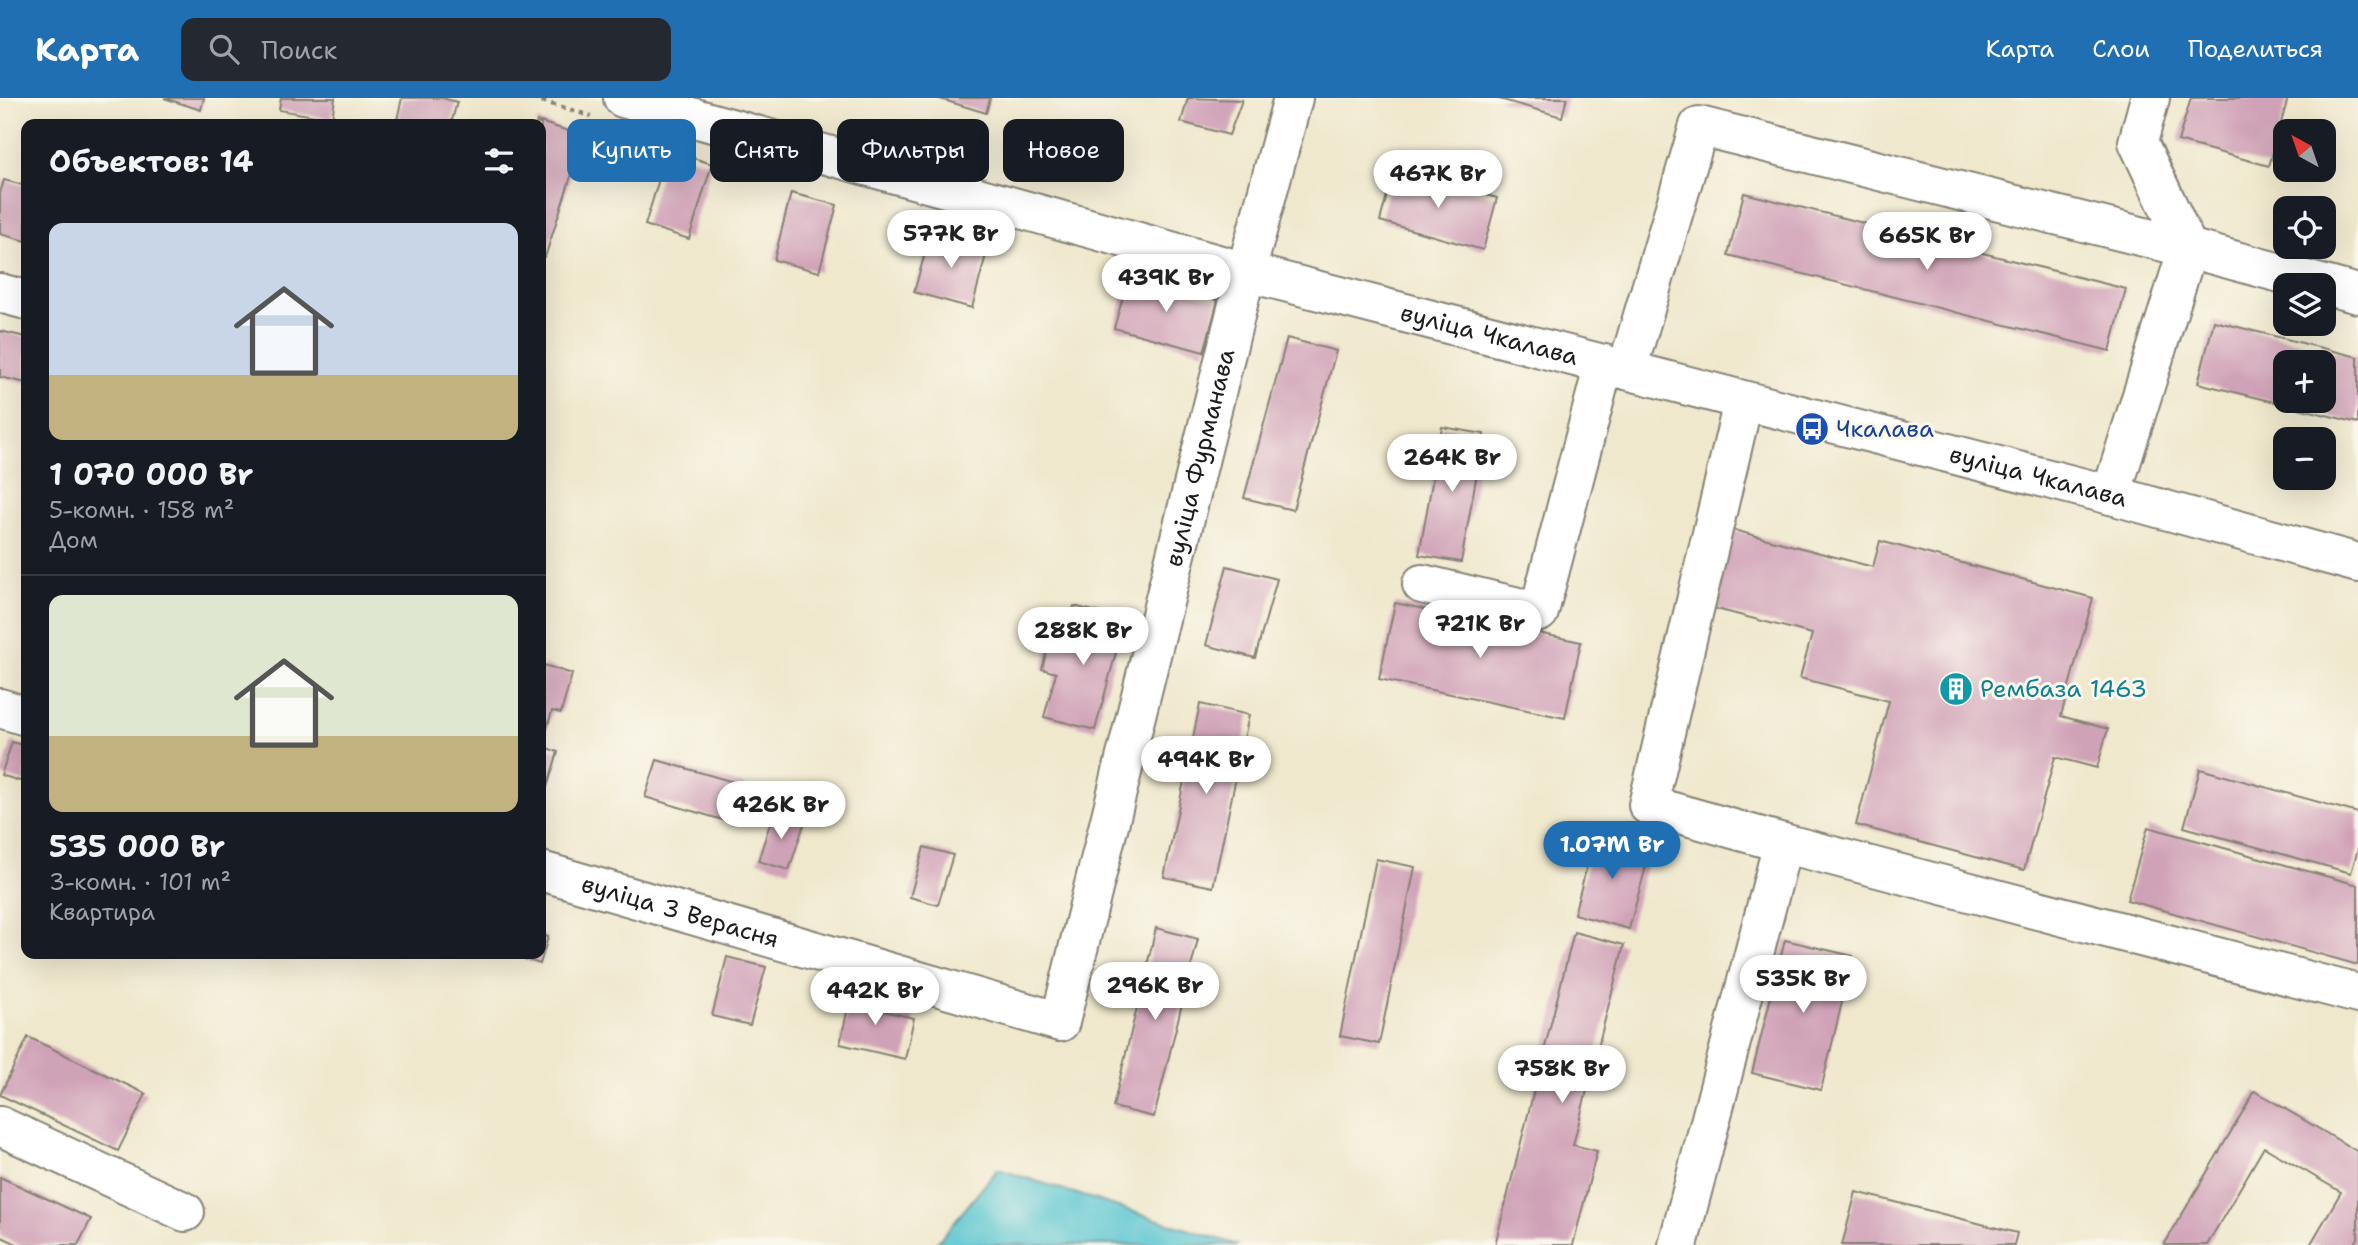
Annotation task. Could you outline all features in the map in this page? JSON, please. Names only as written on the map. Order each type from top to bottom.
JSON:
[{"type":"street","name":"вуліца Чкалава","points":[[623,98],[678,105],[1246,272],[2111,495],[2358,563]]},
{"type":"street","name":"вуліца Фурманава","points":[[1060,1022],[1246,272],[1293,98]]},
{"type":"street","points":[[2111,495],[2188,248],[2138,142],[2150,98]]},
{"type":"street","points":[[1422,584],[1539,611],[1615,367],[1699,126],[2188,248],[2358,294]]},
{"type":"street","points":[[0,293],[21,299]]},
{"type":"street","points":[[1743,402],[1648,805],[2358,994]]},
{"type":"street","points":[[0,708],[21,714]]},
{"type":"street","points":[[1678,1245],[1783,843]]},
{"type":"street","name":"вуліца 3 Верасня","points":[[546,872],[1060,1022]]},
{"type":"street","points":[[0,1126],[185,1212]]},
{"type":"water","points":[[998,1169],[1238,1245],[935,1245]]},
{"type":"building","points":[[164,98],[204,98],[201,110]]},
{"type":"building","points":[[281,98],[335,98],[332,119],[279,110]]},
{"type":"building","points":[[402,98],[442,98],[457,102],[452,119],[397,119]]},
{"type":"building","points":[[937,98],[990,98],[986,113]]},
{"type":"building","points":[[1188,98],[1242,100],[1229,135],[1181,122]]},
{"type":"building","points":[[1496,98],[1567,98],[1562,117]]},
{"type":"building","points":[[2191,98],[2288,98],[2282,119],[2273,119],[2273,152],[2269,166],[2178,141]]},
{"type":"building","points":[[546,124],[567,131],[567,182],[569,182],[546,254]]},
{"type":"building","points":[[696,159],[710,163],[689,239],[645,225],[658,182],[696,182]]},
{"type":"building","points":[[1394,169],[1497,198],[1483,250],[1380,221]]},
{"type":"building","points":[[4,180],[21,185],[21,240],[0,234],[0,193]]},
{"type":"building","points":[[791,193],[837,205],[819,272],[774,260]]},
{"type":"building","points":[[1744,193],[2126,289],[2110,351],[1728,255]]},
{"type":"building","points":[[931,232],[988,247],[972,308],[914,292]]},
{"type":"building","points":[[1129,276],[1218,300],[1204,352],[1114,328]]},
{"type":"building","points":[[2214,321],[2330,350],[2273,350],[2273,402],[2198,383]]},
{"type":"building","points":[[0,331],[21,336],[21,382],[0,377]]},
{"type":"building","points":[[1287,338],[1336,351],[1293,510],[1244,498]]},
{"type":"building","points":[[2336,352],[2358,357],[2358,423],[2318,413],[2336,413]]},
{"type":"building","points":[[1442,427],[1484,434],[1461,562],[1419,555]]},
{"type":"building","name":"Рембаза 1463","points":[[1730,529],[1873,567],[1880,541],[2093,598],[2061,716],[2108,729],[2097,768],[2055,757],[2024,870],[1856,825],[1889,701],[1800,678],[1812,634],[1709,607]]},
{"type":"building","points":[[1227,566],[1277,579],[1255,658],[1206,645]]},
{"type":"building","points":[[1395,603],[1581,642],[1565,718],[1379,679]]},
{"type":"building","points":[[1074,606],[1125,619],[1095,730],[1044,717],[1056,673],[1042,669],[1049,643],[1063,647]]},
{"type":"building","points":[[546,666],[572,674],[561,713],[552,711],[546,732]]},
{"type":"building","points":[[1200,704],[1249,715],[1213,887],[1164,877]]},
{"type":"building","points":[[12,742],[21,745],[21,781],[1,775]]},
{"type":"building","points":[[546,748],[558,752],[546,790]]},
{"type":"building","points":[[657,760],[744,785],[733,823],[645,797]]},
{"type":"building","points":[[2200,769],[2358,813],[2358,849],[2351,873],[2184,827]]},
{"type":"building","points":[[774,811],[805,821],[789,870],[758,861]]},
{"type":"building","points":[[2148,827],[2358,885],[2358,965],[2127,900]]},
{"type":"building","points":[[1596,833],[1651,848],[1629,929],[1574,914]]},
{"type":"building","points":[[924,847],[953,855],[938,905],[910,897]]},
{"type":"building","points":[[1376,859],[1415,867],[1379,1044],[1340,1036]]},
{"type":"building","points":[[1156,928],[1198,939],[1154,1117],[1113,1107]]},
{"type":"building","points":[[1574,932],[1624,945],[1573,1145],[1597,1151],[1573,1245],[1495,1245]]},
{"type":"building","points":[[1785,940],[1853,956],[1821,1090],[1752,1073]]},
{"type":"building","points":[[727,957],[766,967],[750,1025],[712,1016]]},
{"type":"building","points":[[524,959],[541,959],[540,964]]},
{"type":"building","points":[[852,989],[883,996],[879,1010],[914,1018],[905,1059],[840,1044]]},
{"type":"building","points":[[28,1037],[146,1094],[118,1151],[0,1095]]},
{"type":"building","points":[[2255,1091],[2358,1152],[2358,1238],[2354,1245],[2310,1245],[2341,1192],[2264,1147],[2207,1245],[2164,1245]]},
{"type":"building","points":[[0,1177],[91,1219],[78,1245],[19,1245],[0,1236]]},
{"type":"building","points":[[1856,1192],[2017,1233],[2014,1245],[1842,1245]]},
{"type":"place","name":"Чкалава","points":[[1812,429]]},
{"type":"place","name":"Рембаза 1463","points":[[1956,689]]}]
